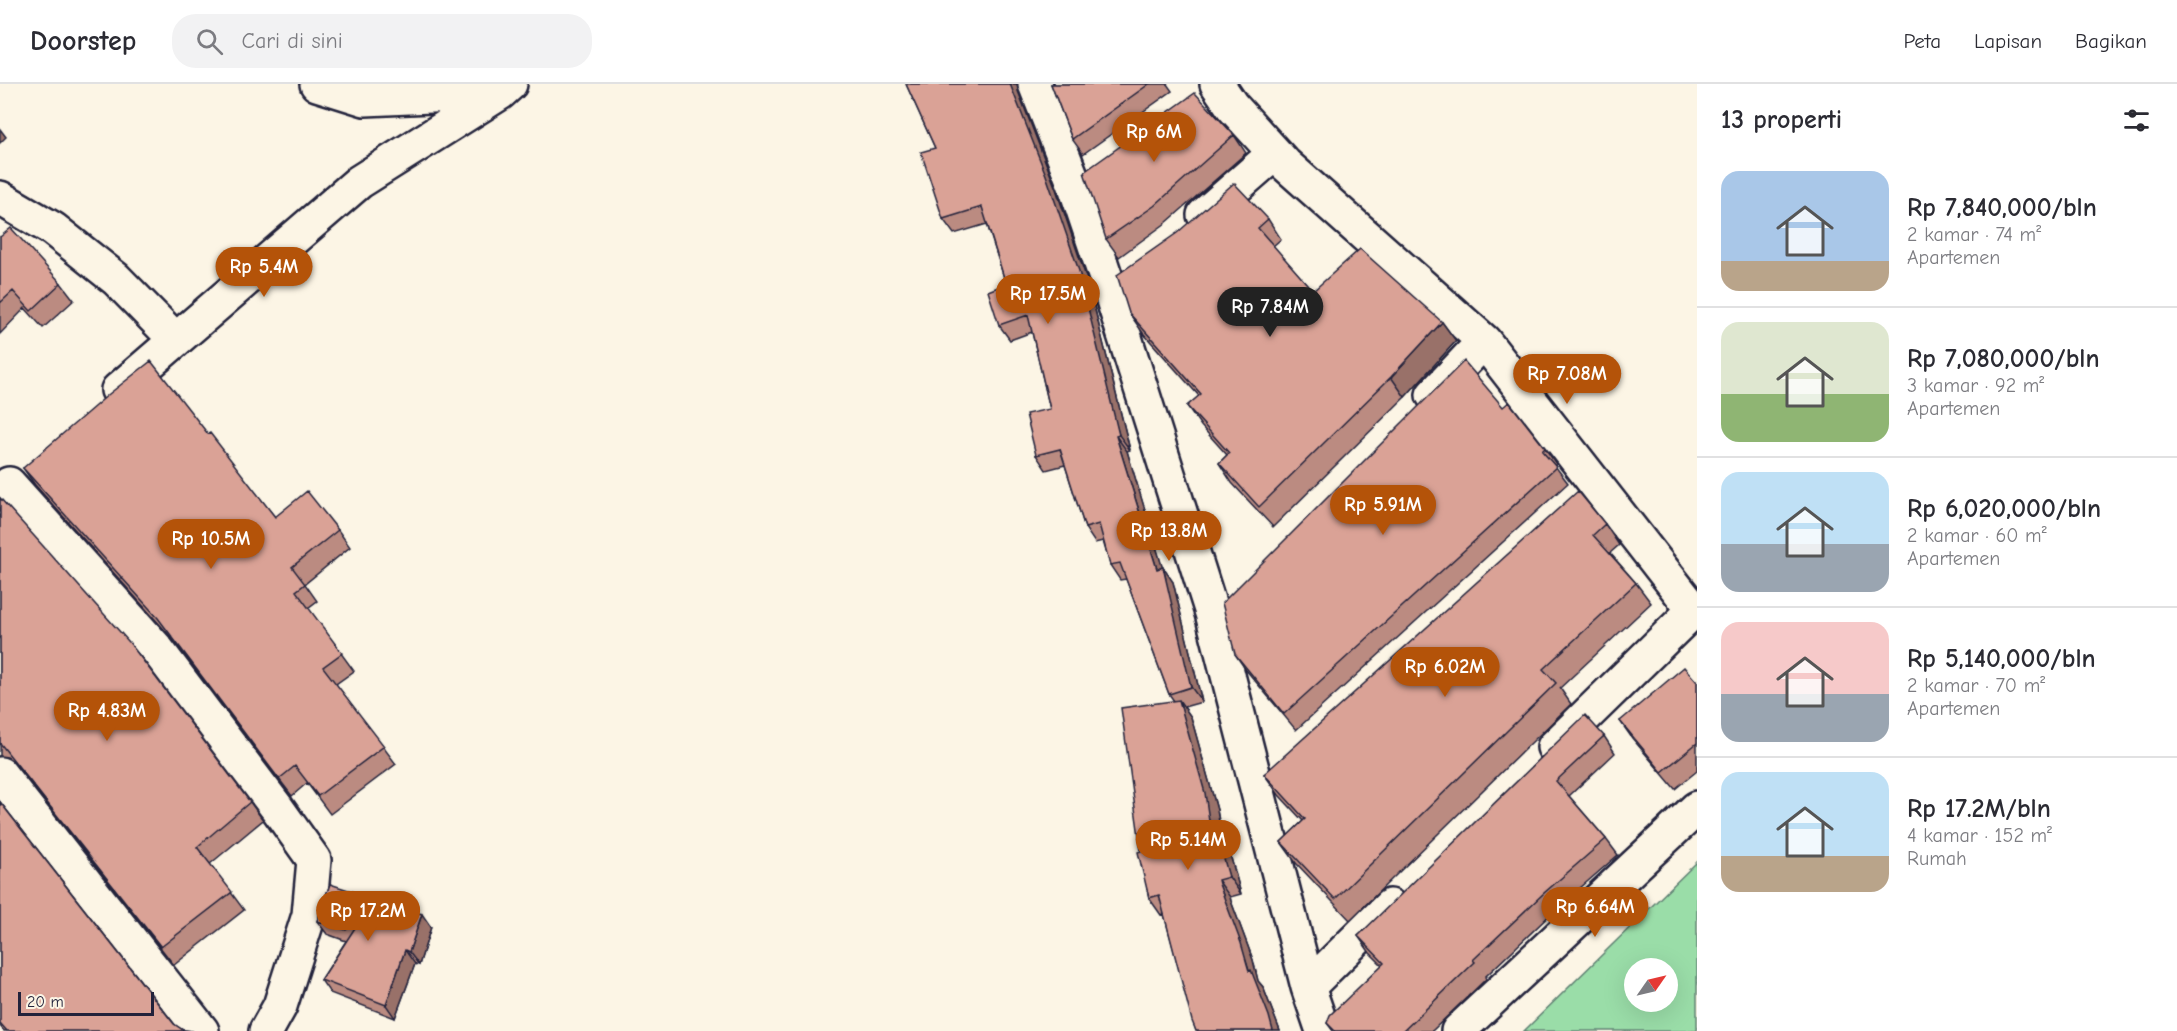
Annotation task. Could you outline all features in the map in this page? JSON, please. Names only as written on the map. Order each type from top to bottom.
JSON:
[{"type":"street","points":[[317,84],[365,99],[505,88]]},
{"type":"street","points":[[1035,84],[1074,183],[1122,278],[1212,613],[1308,987],[1323,1031]]},
{"type":"street","points":[[97,408],[359,182],[505,88]]},
{"type":"street","points":[[1208,88],[1233,106],[1285,164],[1484,341],[1695,612],[1530,769]]},
{"type":"street","points":[[1178,238],[1275,153]]},
{"type":"street","points":[[1074,183],[1101,163]]},
{"type":"street","points":[[0,198],[53,229],[116,279],[176,340]]},
{"type":"street","points":[[1410,418],[1484,341]]},
{"type":"street","points":[[35,462],[4,487],[156,648],[277,808],[314,861],[309,915],[280,1006],[266,1031]]},
{"type":"street","points":[[1570,506],[1596,483]]},
{"type":"street","points":[[1212,613],[1237,588]]},
{"type":"street","points":[[1258,789],[1284,766]]},
{"type":"street","points":[[0,774],[202,1031]]},
{"type":"street","points":[[1458,1031],[1697,808]]},
{"type":"street","points":[[1308,987],[1410,886]]},
{"type":"green space","points":[[1697,862],[1697,1031],[1524,1031]]},
{"type":"building","points":[[906,84],[1010,84],[1046,175],[1079,271],[1119,435],[1116,436],[1157,569],[1163,567],[1191,687],[1169,694],[1120,563],[1110,565],[1099,524],[1085,528],[1060,449],[1036,455],[1026,414],[1050,409],[1028,315],[999,325],[988,291],[1006,284],[982,207],[943,219],[921,152],[935,148]]},
{"type":"building","points":[[1051,84],[1149,84],[1072,139]]},
{"type":"building","points":[[1195,93],[1234,135],[1154,206],[1106,239],[1084,172]]},
{"type":"building","points":[[1234,183],[1268,219],[1258,228],[1313,291],[1360,249],[1442,322],[1391,377],[1259,507],[1219,463],[1229,453],[1187,406],[1201,394],[1129,313],[1117,275],[1177,233]]},
{"type":"building","points":[[11,228],[61,283],[31,311],[13,291],[0,303],[0,237]]},
{"type":"building","points":[[151,361],[275,517],[307,491],[338,530],[292,567],[305,584],[296,591],[342,653],[323,667],[384,746],[318,796],[295,766],[279,779],[158,618],[23,468]]},
{"type":"building","points":[[1464,361],[1503,407],[1509,402],[1545,448],[1542,451],[1556,467],[1284,714],[1235,654],[1222,603]]},
{"type":"building","points":[[1578,491],[1605,524],[1593,535],[1636,583],[1543,669],[1556,683],[1335,899],[1281,842],[1305,819],[1264,774]]},
{"type":"building","points":[[0,498],[129,642],[250,802],[197,847],[232,892],[161,947],[0,743]]},
{"type":"building","points":[[1684,667],[1697,682],[1697,743],[1662,772],[1620,721]]},
{"type":"building","points":[[1179,700],[1205,793],[1210,827],[1214,824],[1229,877],[1218,880],[1219,884],[1249,971],[1251,970],[1273,1031],[1196,1031],[1159,895],[1149,898],[1138,852],[1141,851],[1121,708]]},
{"type":"building","points":[[1585,715],[1604,736],[1556,781],[1606,839],[1473,960],[1475,962],[1403,1031],[1335,1031],[1327,1023],[1330,1015],[1384,963],[1358,936]]},
{"type":"building","points":[[0,802],[174,1024],[183,1030],[193,1031],[7,1031],[0,1023]]},
{"type":"building","points":[[330,884],[422,914],[409,952],[405,950],[386,1005],[321,980],[362,917],[346,930],[317,921]]}]
